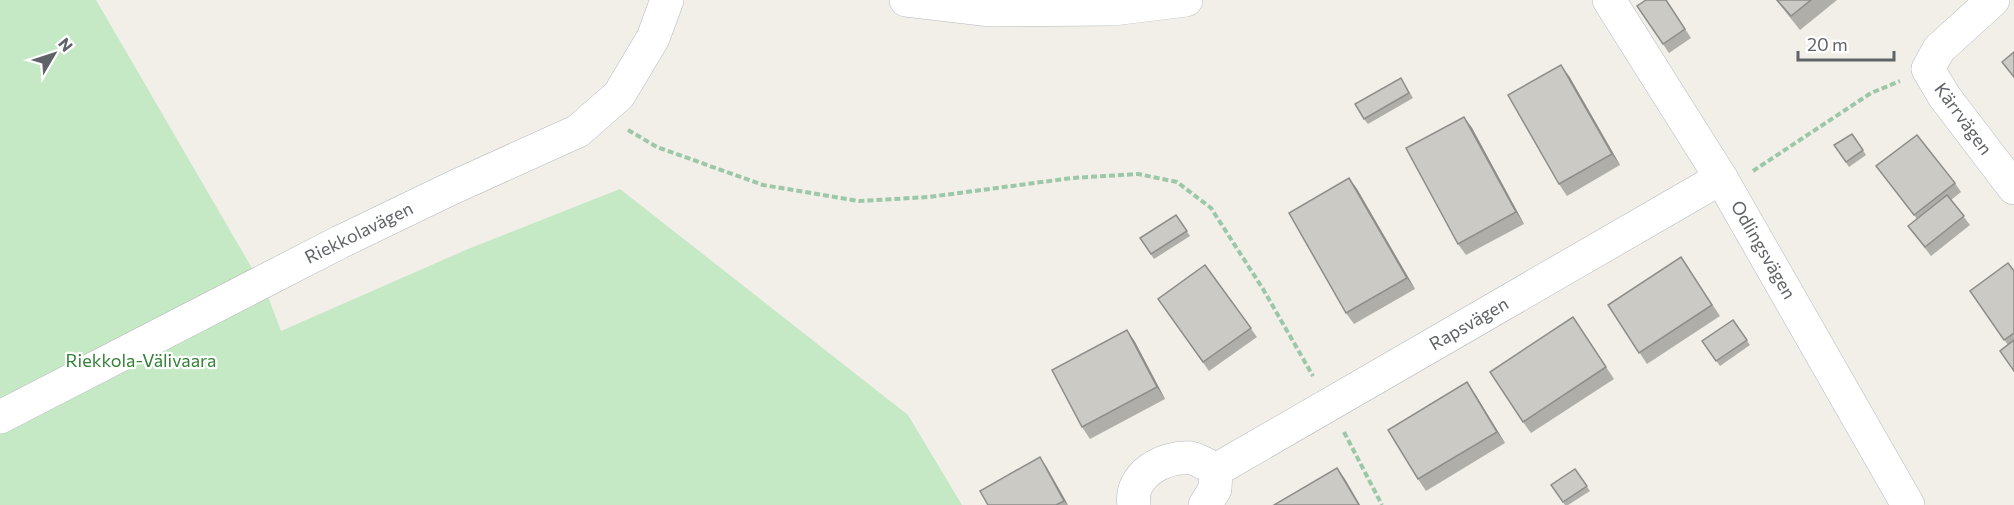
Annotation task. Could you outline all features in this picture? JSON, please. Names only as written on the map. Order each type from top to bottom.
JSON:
[{"type":"street","name":"Riekkolavägen","points":[[0,417],[340,242],[578,131],[619,95],[652,38],[667,0]]},
{"type":"street","points":[[906,0],[1002,10],[1113,9],[1186,0]]},
{"type":"street","name":"Odlingsvägen","points":[[1609,0],[1728,190],[1908,505]]},
{"type":"street","name":"Kärrvägen","points":[[1993,0],[1939,49],[1928,69],[1944,96],[2014,188]]},
{"type":"street","name":"Rapsvägen","points":[[1216,470],[1329,405],[1728,190]]},
{"type":"street","points":[[1134,505],[1132,493],[1141,476],[1165,462],[1192,458],[1216,470],[1215,489],[1205,505]]},
{"type":"path","points":[[1728,190],[1749,173],[1871,93],[1928,69]]},
{"type":"path","points":[[600,112],[657,147],[763,185],[859,201],[929,197],[1072,178],[1138,174],[1177,182],[1210,208],[1263,289],[1329,405],[1382,505]]},
{"type":"green space","name":"Riekkola-Välivaara","points":[[0,0],[96,0],[267,294],[281,331],[468,249],[620,189],[908,415],[962,505],[0,505]]},
{"type":"building","points":[[1646,0],[1666,0],[1685,29],[1663,44],[1637,6]]},
{"type":"building","points":[[1777,0],[1811,0],[1791,16]]},
{"type":"building","points":[[2014,52],[2014,77],[2002,62]]},
{"type":"building","points":[[1561,65],[1612,154],[1559,184],[1508,95]]},
{"type":"building","points":[[1401,78],[1409,93],[1364,119],[1355,104]]},
{"type":"building","points":[[1464,117],[1516,212],[1458,244],[1406,148]]},
{"type":"building","points":[[1852,134],[1863,150],[1846,162],[1834,145]]},
{"type":"building","points":[[1917,135],[1955,183],[1914,215],[1876,166]]},
{"type":"building","points":[[1349,178],[1407,278],[1346,313],[1289,213]]},
{"type":"building","points":[[1947,195],[1964,216],[1925,247],[1908,226]]},
{"type":"building","points":[[1176,215],[1187,231],[1151,254],[1140,238]]},
{"type":"building","points":[[1681,257],[1712,305],[1639,353],[1608,305]]},
{"type":"building","points":[[2008,263],[2014,271],[2014,333],[2004,340],[1970,291]]},
{"type":"building","points":[[1205,265],[1251,328],[1203,362],[1158,299]]},
{"type":"building","points":[[1573,317],[1606,367],[1523,422],[1490,372]]},
{"type":"building","points":[[1733,320],[1747,340],[1716,361],[1702,341]]},
{"type":"building","points":[[1127,330],[1157,387],[1082,427],[1052,370]]},
{"type":"building","points":[[2014,340],[2014,371],[2000,351]]},
{"type":"building","points":[[1467,382],[1497,432],[1418,479],[1388,430]]},
{"type":"building","points":[[1040,457],[1064,501],[1056,505],[988,505],[980,491]]},
{"type":"building","points":[[1337,468],[1359,505],[1274,505]]},
{"type":"building","points":[[1575,469],[1587,486],[1563,502],[1551,485]]}]
